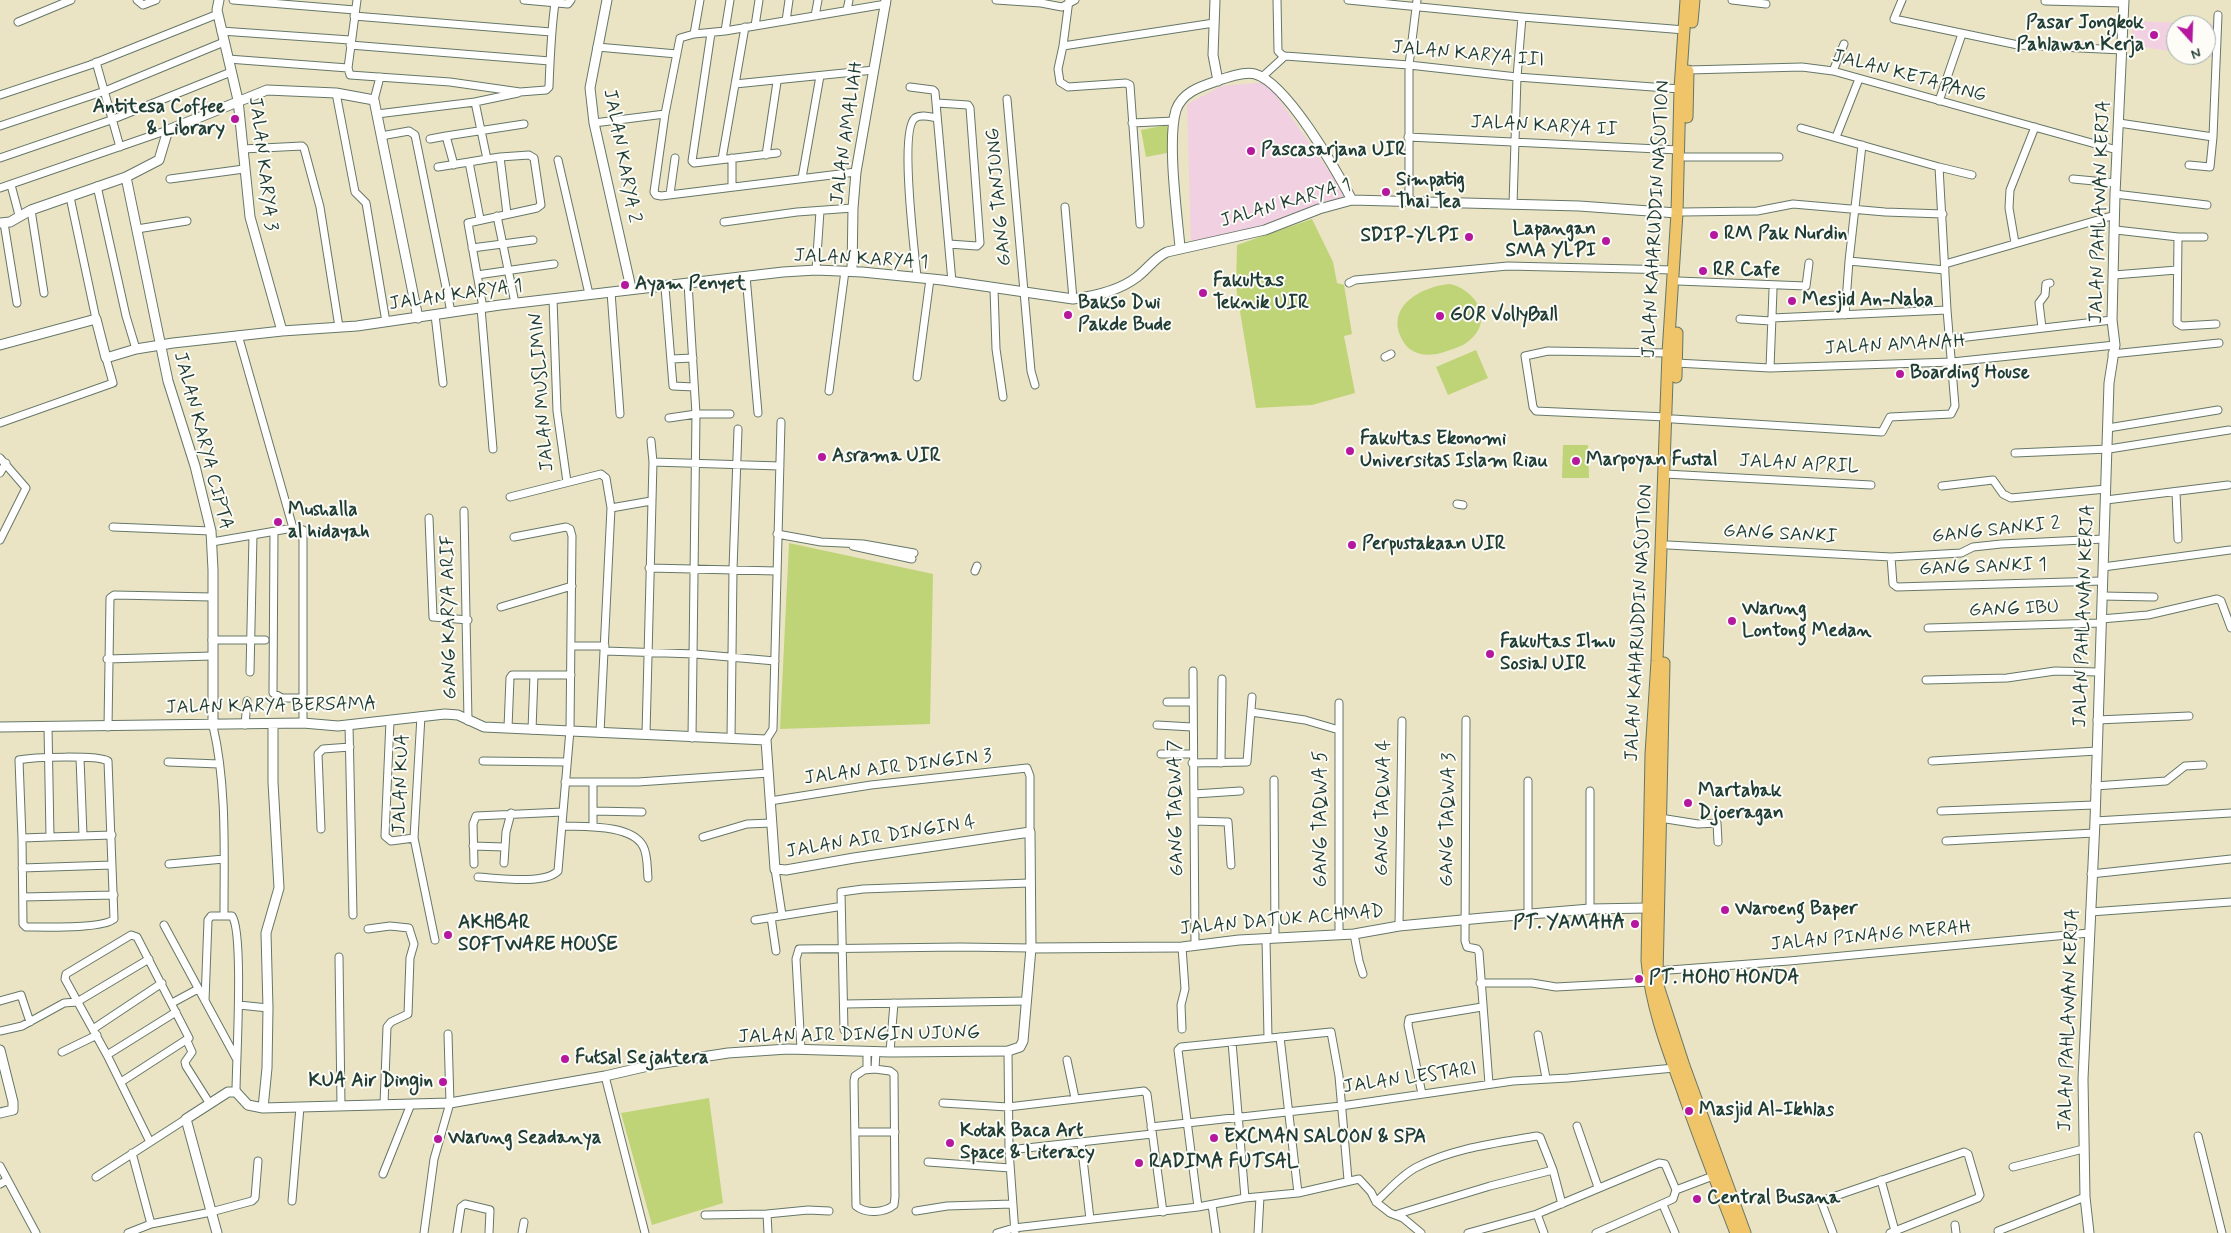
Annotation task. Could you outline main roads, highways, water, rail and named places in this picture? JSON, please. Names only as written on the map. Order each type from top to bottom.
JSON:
[{"type":"highway","name":"JALAN KAHARUDDIN NASUTION","points":[[1684,130],[1680,89],[1686,0]]},
{"type":"highway","name":"JALAN KAHARUDDIN NASUTION","points":[[1670,418],[1676,363],[1682,153],[1694,0]]},
{"type":"highway","name":"JALAN KAHARUDDIN NASUTION","points":[[1680,212],[1668,353],[1670,418],[1654,818],[1656,971],[1658,989],[1739,1230]]},
{"type":"highway","name":"JALAN KAHARUDDIN NASUTION","points":[[1668,474],[1668,545],[1648,908],[1649,982],[1651,997],[1674,1068],[1713,1176],[1739,1230]]},
{"type":"place","name":"Pasar Jongkok Pahlawan Kerja","points":[[2154,35]]},
{"type":"place","name":"Antitesa Coffee & Library","points":[[235,119]]},
{"type":"place","name":"Pascasarjana UIR","points":[[1251,151]]},
{"type":"place","name":"Simpatig Thai Tea","points":[[1386,192]]},
{"type":"place","name":"RM Pak Nurdin","points":[[1714,235]]},
{"type":"place","name":"SDIP-YLPI","points":[[1469,237]]},
{"type":"place","name":"Lapangan SMA YLPI","points":[[1606,241]]},
{"type":"place","name":"RR Cafe","points":[[1703,271]]},
{"type":"place","name":"Ayam Penyet","points":[[625,285]]},
{"type":"place","name":"Fakultas Teknik UIR","points":[[1203,293]]},
{"type":"place","name":"Mesjid An-Naba","points":[[1792,301]]},
{"type":"place","name":"Bakso Dwi Pakde Bude","points":[[1068,315]]},
{"type":"place","name":"GOR VollyBall","points":[[1440,316]]},
{"type":"place","name":"Boarding House","points":[[1900,374]]},
{"type":"place","name":"Fakultas Ekonomi Universitas Islam Riau","points":[[1350,451]]},
{"type":"place","name":"Asrama UIR","points":[[822,457]]},
{"type":"place","name":"Marpoyan Fustal","points":[[1576,461]]},
{"type":"place","name":"Mushalla al hidayah","points":[[278,522]]},
{"type":"place","name":"Perpustakaan UIR","points":[[1352,545]]},
{"type":"place","name":"Warung Lontong Medan","points":[[1732,621]]},
{"type":"place","name":"Fakultas Ilmu Sosial UIR","points":[[1490,654]]},
{"type":"place","name":"Martabak Djoeragan","points":[[1688,803]]},
{"type":"place","name":"Waroeng Baper","points":[[1725,910]]},
{"type":"place","name":"PT. YAMAHA","points":[[1635,924]]},
{"type":"place","name":"AKHBAR SOFTWARE HOUSE","points":[[448,935]]},
{"type":"place","name":"PT. HOHO HONDA","points":[[1639,979]]},
{"type":"place","name":"Futsal Sejahtera","points":[[565,1059]]},
{"type":"place","name":"KUA Air Dingin","points":[[443,1082]]},
{"type":"place","name":"Masjid Al-Ikhlas","points":[[1689,1111]]},
{"type":"place","name":"EXCMAN SALOON & SPA","points":[[1214,1138]]},
{"type":"place","name":"Warung Seadanya","points":[[438,1139]]},
{"type":"place","name":"Kotak Baca Art Space & Literacy","points":[[950,1143]]},
{"type":"place","name":"RADIMA FUTSAL","points":[[1139,1163]]},
{"type":"place","name":"Central Busana","points":[[1697,1199]]}]
